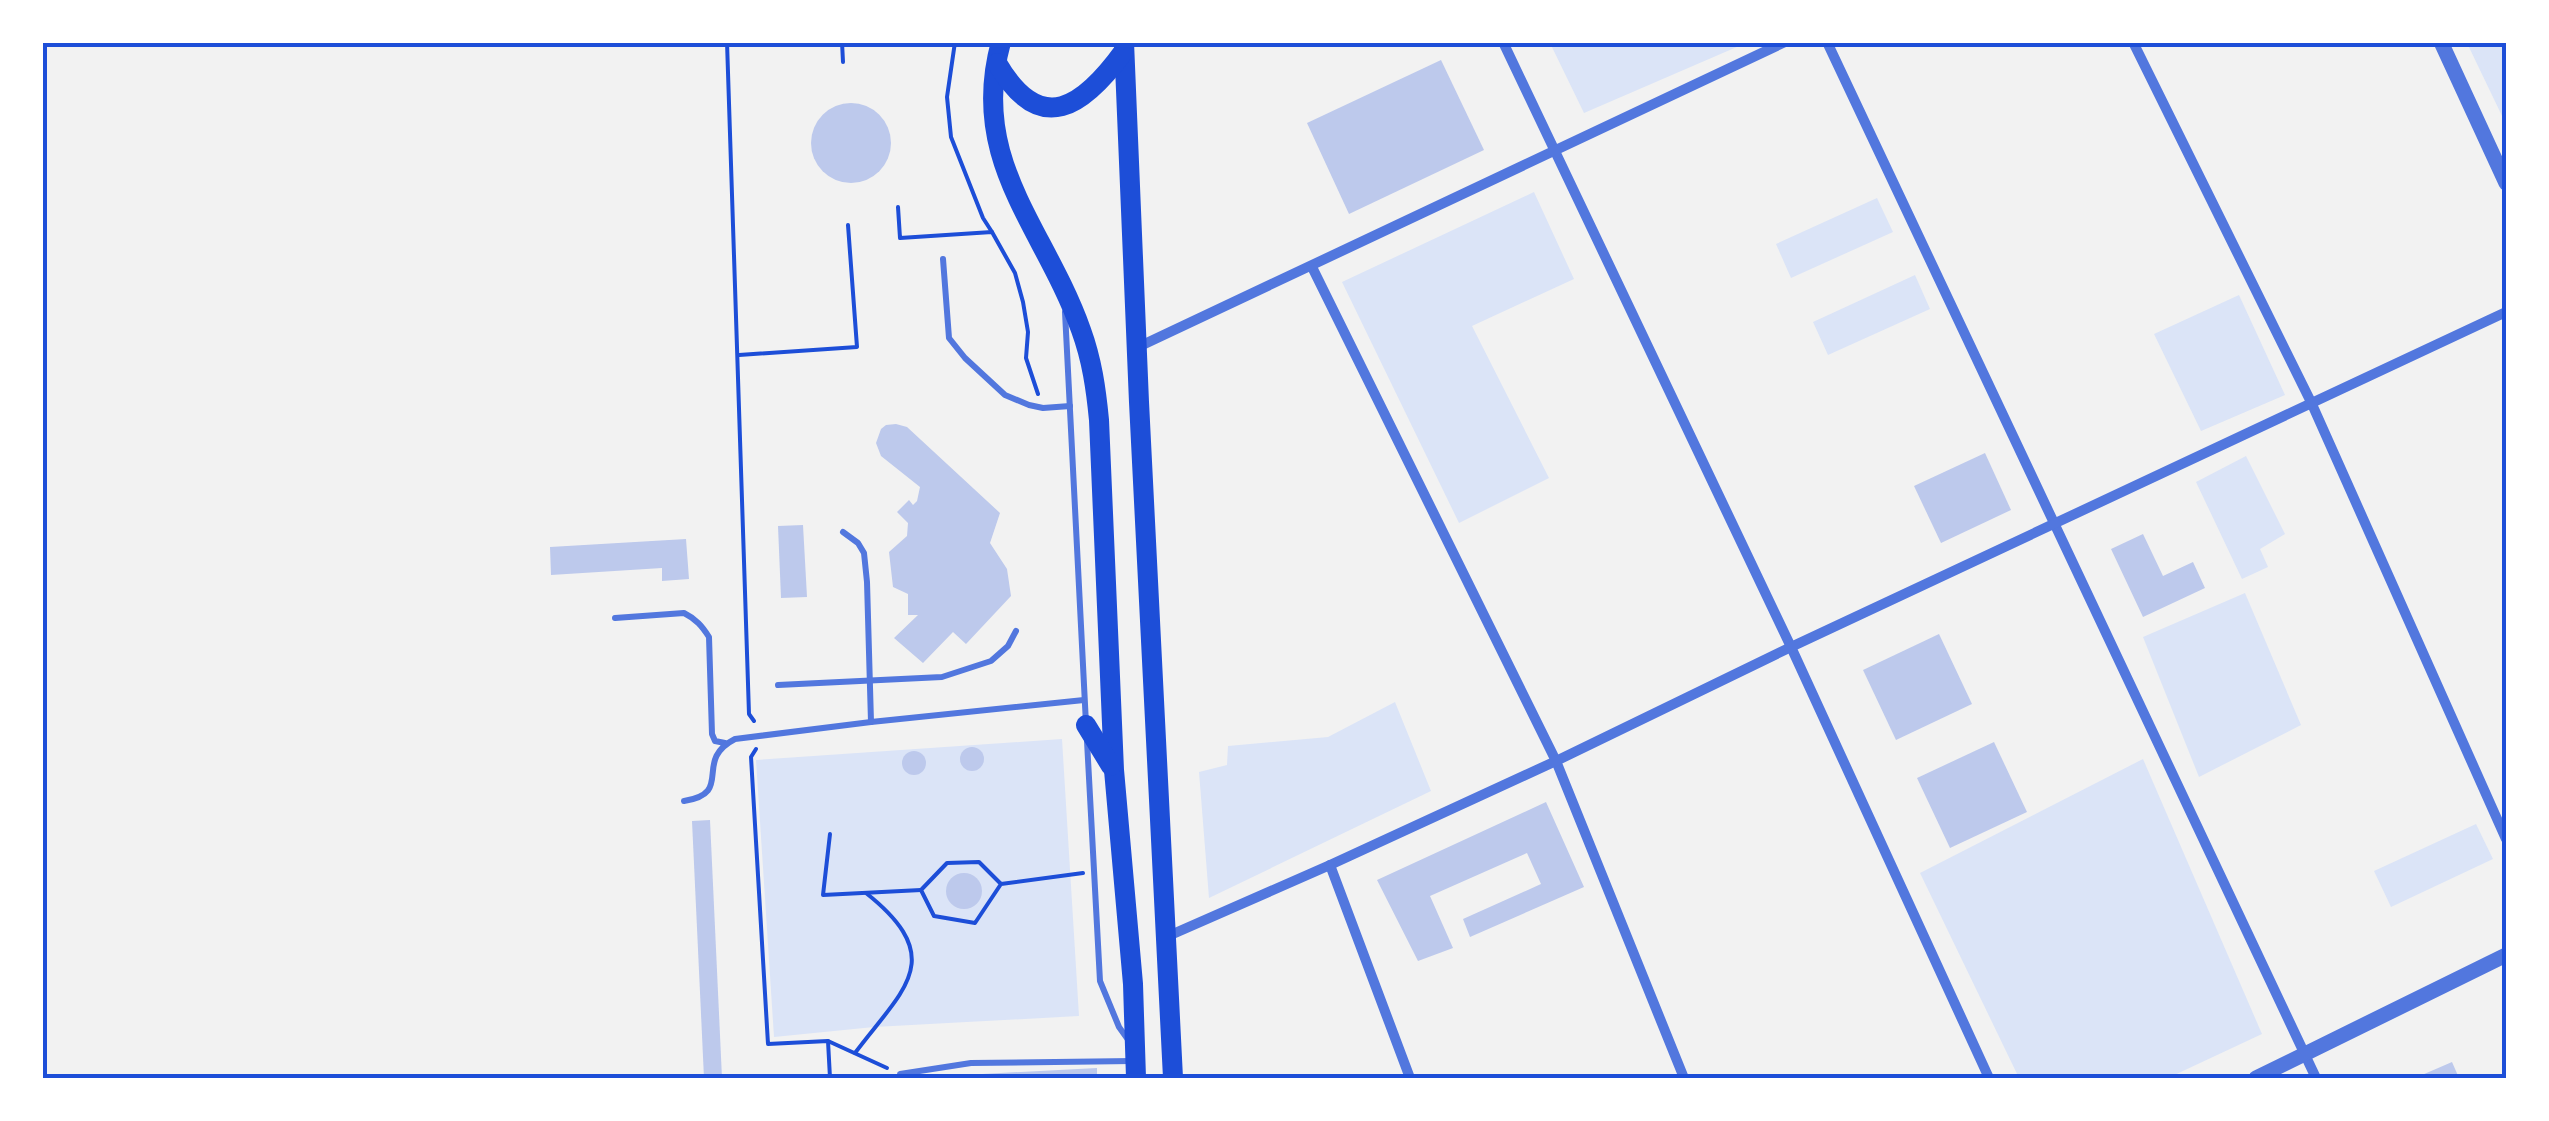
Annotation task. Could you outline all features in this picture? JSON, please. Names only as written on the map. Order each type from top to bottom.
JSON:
[{"type":"main road","points":[[999,52],[1008,81],[1038,105],[1053,108],[1069,106],[1098,86],[1124,47]]},
{"type":"main road","points":[[1124,47],[1172,1078]]},
{"type":"main road","points":[[999,52],[994,112],[996,144],[1015,194],[1081,329],[1094,374],[1100,420],[1114,770],[1133,984],[1135,1063]]},
{"type":"main road","points":[[1086,725],[1114,770]]},
{"type":"street","points":[[1503,42],[1791,647],[1989,1078]]},
{"type":"street","points":[[1136,348],[1786,42]]},
{"type":"street","points":[[1827,42],[2316,1078]]},
{"type":"street","points":[[2133,42],[2310,402],[2506,838]]},
{"type":"street","points":[[2440,42],[2506,183]]},
{"type":"street","points":[[1312,266],[1556,761],[1684,1078]]},
{"type":"street","points":[[1166,937],[1556,761],[2506,312]]},
{"type":"street","points":[[1330,865],[1410,1078]]},
{"type":"street","points":[[2256,1078],[2506,955]]},
{"type":"lane","points":[[942,258],[949,338],[965,358],[1005,395],[1044,408],[1070,406]]},
{"type":"lane","points":[[900,1076],[972,1063],[1135,1063],[1100,981],[1064,290]]},
{"type":"lane","points":[[843,532],[864,553],[871,722]]},
{"type":"lane","points":[[615,618],[684,613],[702,626],[709,637],[712,734],[715,740],[726,744]]},
{"type":"lane","points":[[778,685],[942,677],[991,661],[1008,646],[1016,630]]},
{"type":"lane","points":[[684,801],[698,799],[708,792],[714,757],[735,739],[1084,700]]},
{"type":"path","points":[[727,42],[749,714]]},
{"type":"path","points":[[842,42],[843,62]]},
{"type":"path","points":[[955,42],[947,96],[951,137],[982,218],[1015,273],[1028,332],[1026,358],[1044,408]]},
{"type":"path","points":[[898,207],[900,238],[992,232]]},
{"type":"path","points":[[737,355],[857,347],[848,225]]},
{"type":"path","points":[[751,757],[768,1044],[828,1041],[900,1076]]},
{"type":"path","points":[[830,834],[823,896],[921,890],[947,863],[979,862],[1001,884]]},
{"type":"path","points":[[921,890],[934,916],[975,923],[1001,884],[1094,872]]},
{"type":"path","points":[[855,1053],[895,1004],[912,974],[907,938],[896,920],[866,893]]},
{"type":"path","points":[[828,1041],[830,1078]]},
{"type":"shaded area","points":[[1550,43],[1746,43],[1584,113]]},
{"type":"shaded area","points":[[2467,43],[2506,43],[2503,118]]},
{"type":"shaded area","points":[[1534,192],[1574,279],[1472,326],[1549,478],[1459,523],[1342,282]]},
{"type":"shaded area","points":[[1877,198],[1893,232],[1791,278],[1776,244]]},
{"type":"shaded area","points":[[1915,275],[1930,309],[1828,355],[1813,322]]},
{"type":"shaded area","points":[[2239,295],[2285,395],[2201,431],[2154,334]]},
{"type":"shaded area","points":[[2246,456],[2285,534],[2260,549],[2268,567],[2242,579],[2196,482]]},
{"type":"shaded area","points":[[2245,593],[2301,725],[2199,777],[2143,637]]},
{"type":"shaded area","points":[[1395,702],[1431,791],[1209,898],[1199,772],[1227,765],[1228,746],[1328,737]]},
{"type":"shaded area","points":[[1062,739],[1079,1016],[874,1027],[774,1037],[756,760]]},
{"type":"shaded area","points":[[2143,759],[2262,1034],[2168,1078],[2019,1078],[1920,873]]},
{"type":"shaded area","points":[[2476,824],[2493,859],[2391,907],[2374,871]]},
{"type":"building","points":[[1441,60],[1484,150],[1349,214],[1307,123]]},
{"type":"building","points":[[851,103],[866,106],[879,115],[888,128],[888,158],[879,171],[866,180],[851,183],[836,180],[823,171],[814,158],[811,143],[814,128],[823,115],[836,106]]},
{"type":"building","points":[[896,424],[907,427],[1000,513],[990,543],[1007,569],[1011,596],[966,644],[953,632],[923,663],[894,638],[918,615],[908,615],[908,594],[893,587],[889,552],[907,536],[908,523],[897,512],[909,500],[913,505],[917,501],[920,487],[881,456],[876,443],[881,429]]},
{"type":"building","points":[[1985,453],[2011,510],[1941,543],[1914,486]]},
{"type":"building","points":[[803,525],[807,597],[781,598],[778,526]]},
{"type":"building","points":[[2143,534],[2163,576],[2193,562],[2205,588],[2143,617],[2111,549]]},
{"type":"building","points":[[686,539],[689,579],[662,581],[662,568],[551,575],[550,547]]},
{"type":"building","points":[[1939,634],[1972,704],[1896,740],[1863,670]]},
{"type":"building","points":[[1994,742],[2027,812],[1950,848],[1917,778]]},
{"type":"building","points":[[972,747],[981,750],[981,768],[972,771],[963,768],[960,759],[963,750]]},
{"type":"building","points":[[914,751],[923,754],[923,772],[914,775],[905,772],[902,763],[905,754]]},
{"type":"building","points":[[1546,802],[1584,887],[1470,937],[1463,919],[1541,884],[1527,853],[1430,896],[1453,948],[1418,961],[1377,880]]},
{"type":"building","points":[[710,820],[722,1078],[704,1078],[692,821]]},
{"type":"building","points":[[964,873],[977,878],[982,891],[977,904],[964,909],[951,904],[946,891],[951,878]]},
{"type":"building","points":[[2452,1062],[2459,1078],[2415,1078]]},
{"type":"building","points":[[1097,1068],[1097,1078],[983,1078],[982,1074]]}]
